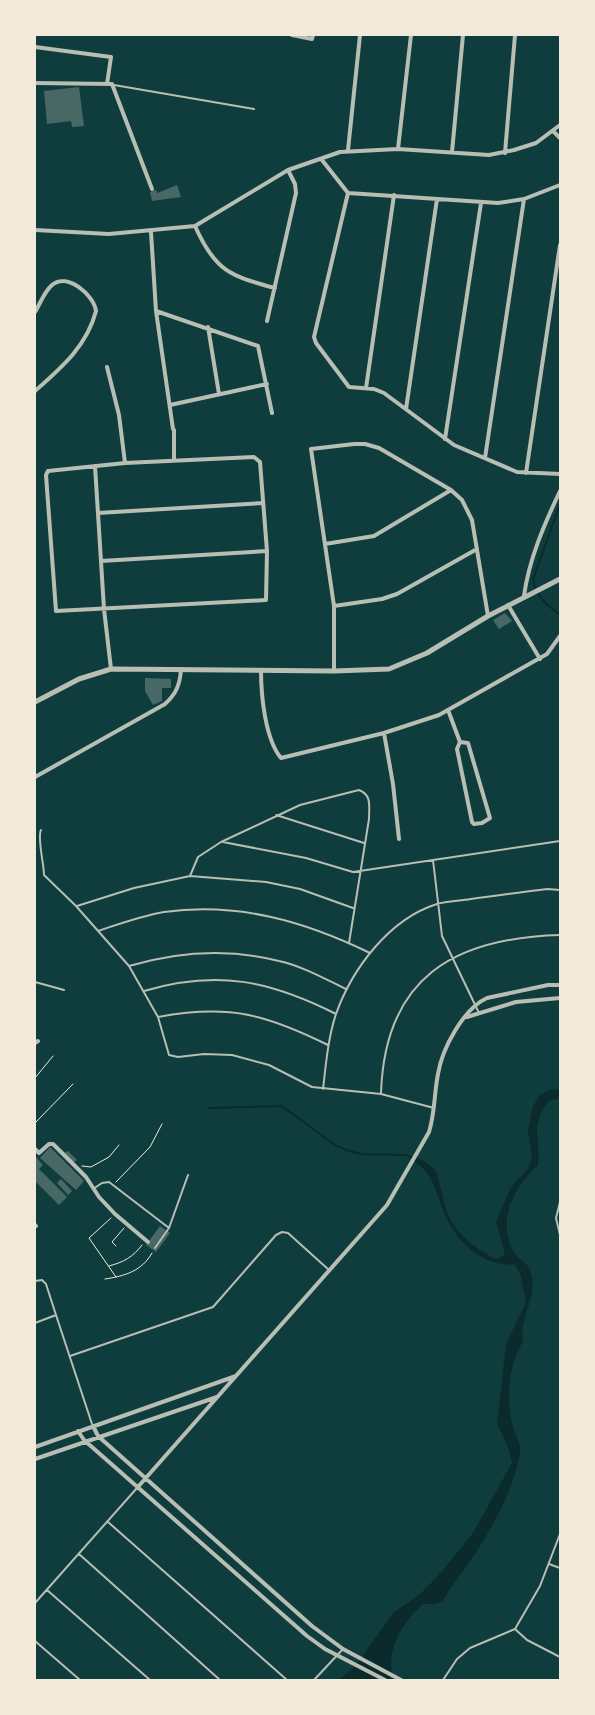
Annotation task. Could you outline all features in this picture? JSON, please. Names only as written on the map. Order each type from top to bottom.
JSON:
[{"type":"street","points":[[292,35],[313,37]]},
{"type":"street","points":[[348,150],[360,35]]},
{"type":"street","points":[[398,149],[411,35]]},
{"type":"street","points":[[452,152],[463,35]]},
{"type":"street","points":[[505,153],[515,35]]},
{"type":"street","points":[[35,47],[111,57],[109,84],[152,189]]},
{"type":"street","points":[[35,83],[109,84]]},
{"type":"street","points":[[35,230],[109,234],[151,232],[196,226],[302,163],[322,160],[348,150],[398,149],[489,155],[505,153],[532,144],[554,132],[560,125]]},
{"type":"street","points":[[554,132],[560,138]]},
{"type":"street","points":[[322,160],[348,192],[498,203],[524,199],[560,185]]},
{"type":"street","points":[[267,321],[296,193],[296,184],[288,170]]},
{"type":"street","points":[[348,192],[314,337],[316,343],[349,387],[384,392],[445,439],[517,472],[560,474]]},
{"type":"street","points":[[366,388],[394,195]]},
{"type":"street","points":[[406,409],[437,199]]},
{"type":"street","points":[[485,458],[524,199]]},
{"type":"street","points":[[445,439],[481,203]]},
{"type":"street","points":[[196,226],[205,249],[229,273],[275,288]]},
{"type":"street","points":[[151,232],[156,311],[174,429],[174,460]]},
{"type":"street","points":[[526,473],[560,245]]},
{"type":"street","points":[[35,312],[47,291],[56,283],[68,282],[89,295],[95,305],[94,318],[82,343],[61,368],[35,391]]},
{"type":"street","points":[[156,311],[258,346],[272,413]]},
{"type":"street","points":[[208,328],[219,394]]},
{"type":"street","points":[[107,367],[120,425],[125,463]]},
{"type":"street","points":[[170,404],[267,384]]},
{"type":"street","points":[[334,671],[334,606],[311,450],[365,444],[379,448],[451,490],[462,500],[469,512],[488,616]]},
{"type":"street","points":[[254,457],[258,459],[267,551],[266,600],[56,611],[46,475],[51,469],[125,463],[254,457]]},
{"type":"street","points":[[95,466],[104,609],[111,669]]},
{"type":"street","points":[[325,544],[374,536],[451,490]]},
{"type":"street","points":[[524,596],[530,563],[560,491]]},
{"type":"street","points":[[98,513],[263,502]]},
{"type":"street","points":[[334,606],[382,599],[397,594],[476,549]]},
{"type":"street","points":[[101,561],[267,551]]},
{"type":"street","points":[[35,702],[79,679],[111,669],[334,671],[389,669],[427,653],[488,616],[560,579]]},
{"type":"street","points":[[508,605],[540,659]]},
{"type":"street","points":[[261,670],[261,692],[274,749],[281,758],[384,733],[417,723],[448,710],[548,654],[560,636]]},
{"type":"street","points":[[35,777],[165,704],[174,696],[180,683],[181,669]]},
{"type":"street","points":[[448,710],[460,742],[457,750],[472,822],[474,824],[482,823],[490,818],[468,743],[460,742]]},
{"type":"street","points":[[384,733],[393,784],[399,839]]},
{"type":"street","points":[[137,1488],[387,1205],[429,1132],[438,1073],[444,1052],[464,1018],[476,1005],[487,998],[548,985],[560,985]]},
{"type":"street","points":[[464,1018],[516,1002],[560,998]]},
{"type":"street","points":[[35,1149],[39,1153],[51,1144],[77,1168],[115,1214],[147,1241]]},
{"type":"street","points":[[35,1447],[236,1376]]},
{"type":"street","points":[[35,1459],[84,1440],[220,1396]]},
{"type":"street","points":[[93,1426],[98,1436],[312,1626],[343,1649],[400,1679]]},
{"type":"street","points":[[78,1431],[84,1440],[137,1488],[307,1636],[337,1655],[385,1680]]},
{"type":"lane","points":[[109,84],[254,109]]},
{"type":"lane","points":[[190,876],[198,857],[221,842],[300,805],[359,790],[366,793],[369,800],[361,872],[349,943]]},
{"type":"lane","points":[[276,815],[364,843]]},
{"type":"lane","points":[[41,830],[38,838],[44,864],[44,875],[76,906],[129,966],[158,1017],[169,1055],[178,1057],[204,1054],[232,1055],[253,1059],[312,1087],[380,1094],[434,1108]]},
{"type":"lane","points":[[221,842],[306,858],[353,872],[361,872],[560,841]]},
{"type":"lane","points":[[433,860],[442,936],[479,1013]]},
{"type":"lane","points":[[76,906],[134,888],[190,876],[266,882],[300,889],[354,908]]},
{"type":"lane","points":[[323,1089],[328,1045],[336,1014],[346,990],[370,953],[391,931],[416,914],[437,904],[513,893],[560,890]]},
{"type":"lane","points":[[97,931],[162,913],[219,908],[285,919],[308,926],[370,953]]},
{"type":"lane","points":[[380,1094],[386,1045],[401,1009],[412,992],[429,974],[451,958],[479,946],[494,942],[560,935]]},
{"type":"lane","points":[[129,966],[190,952],[254,956],[281,961],[346,990]]},
{"type":"lane","points":[[144,990],[175,982],[198,979],[252,982],[274,987],[336,1014]]},
{"type":"lane","points":[[35,982],[64,990]]},
{"type":"lane","points":[[158,1017],[203,1011],[247,1014],[287,1025],[328,1045]]},
{"type":"lane","points":[[155,1249],[169,1228],[188,1175]]},
{"type":"lane","points":[[94,1189],[102,1182],[113,1184],[169,1228]]},
{"type":"lane","points":[[560,1202],[556,1218],[560,1235]]},
{"type":"lane","points":[[70,1356],[213,1307],[276,1234],[282,1232],[288,1233],[329,1270]]},
{"type":"lane","points":[[35,1281],[42,1280],[46,1284],[93,1426]]},
{"type":"lane","points":[[35,1322],[56,1315]]},
{"type":"lane","points":[[35,1603],[137,1488]]},
{"type":"lane","points":[[108,1522],[287,1680]]},
{"type":"lane","points":[[443,1680],[457,1659],[470,1648],[515,1629],[530,1605],[549,1564],[560,1534]]},
{"type":"lane","points":[[79,1554],[220,1680]]},
{"type":"lane","points":[[549,1564],[560,1568]]},
{"type":"lane","points":[[47,1590],[150,1680]]},
{"type":"lane","points":[[515,1629],[527,1640],[560,1657]]},
{"type":"lane","points":[[35,1641],[80,1680]]},
{"type":"lane","points":[[314,1680],[343,1649]]},
{"type":"path","points":[[35,1078],[52,1056]]},
{"type":"path","points":[[35,1123],[73,1084]]},
{"type":"path","points":[[113,1184],[150,1147],[162,1124]]},
{"type":"path","points":[[77,1168],[86,1165],[91,1167],[109,1157],[118,1145]]},
{"type":"path","points":[[115,1214],[89,1238],[116,1277]]},
{"type":"path","points":[[116,1246],[112,1242],[127,1225]]},
{"type":"path","points":[[110,1266],[135,1254],[147,1241]]},
{"type":"path","points":[[105,1279],[116,1277],[143,1266],[155,1249]]},
{"type":"water","points":[[552,1089],[560,1090],[560,1098],[548,1101],[539,1119],[537,1127],[538,1165],[515,1193],[508,1216],[508,1239],[515,1254],[526,1264],[531,1272],[533,1286],[523,1326],[523,1342],[511,1372],[509,1395],[511,1417],[520,1450],[517,1468],[507,1497],[485,1538],[443,1601],[436,1604],[423,1604],[402,1630],[392,1653],[390,1680],[338,1680],[355,1667],[393,1613],[420,1594],[438,1576],[473,1533],[512,1463],[508,1447],[497,1424],[506,1344],[526,1302],[520,1273],[514,1264],[493,1262],[473,1251],[465,1244],[446,1217],[428,1174],[404,1154],[418,1158],[433,1169],[440,1183],[448,1214],[456,1228],[475,1246],[496,1259],[505,1255],[496,1222],[511,1187],[527,1170],[532,1158],[528,1131],[533,1106],[540,1095]]},
{"type":"building","points":[[79,87],[84,126],[72,127],[71,121],[47,124],[44,91]]},
{"type":"building","points":[[177,185],[181,197],[152,201],[150,192],[156,190],[157,193]]},
{"type":"building","points":[[505,613],[512,621],[499,629],[493,620]]},
{"type":"building","points":[[145,678],[171,679],[171,688],[162,688],[162,701],[153,705],[145,691]]},
{"type":"building","points":[[50,1147],[84,1181],[76,1190],[40,1158]]},
{"type":"building","points":[[68,1151],[77,1160],[73,1163],[64,1153]]},
{"type":"building","points":[[36,1157],[43,1165],[39,1169],[67,1197],[59,1205],[35,1181]]},
{"type":"building","points":[[61,1179],[72,1191],[68,1195],[57,1183]]},
{"type":"building","points":[[160,1226],[170,1233],[156,1252],[146,1245]]},
{"type":"waterway","points":[[560,504],[533,579],[539,595],[546,604],[560,615]]},
{"type":"waterway","points":[[209,1108],[282,1106],[335,1145],[349,1151],[361,1154],[405,1155]]}]
